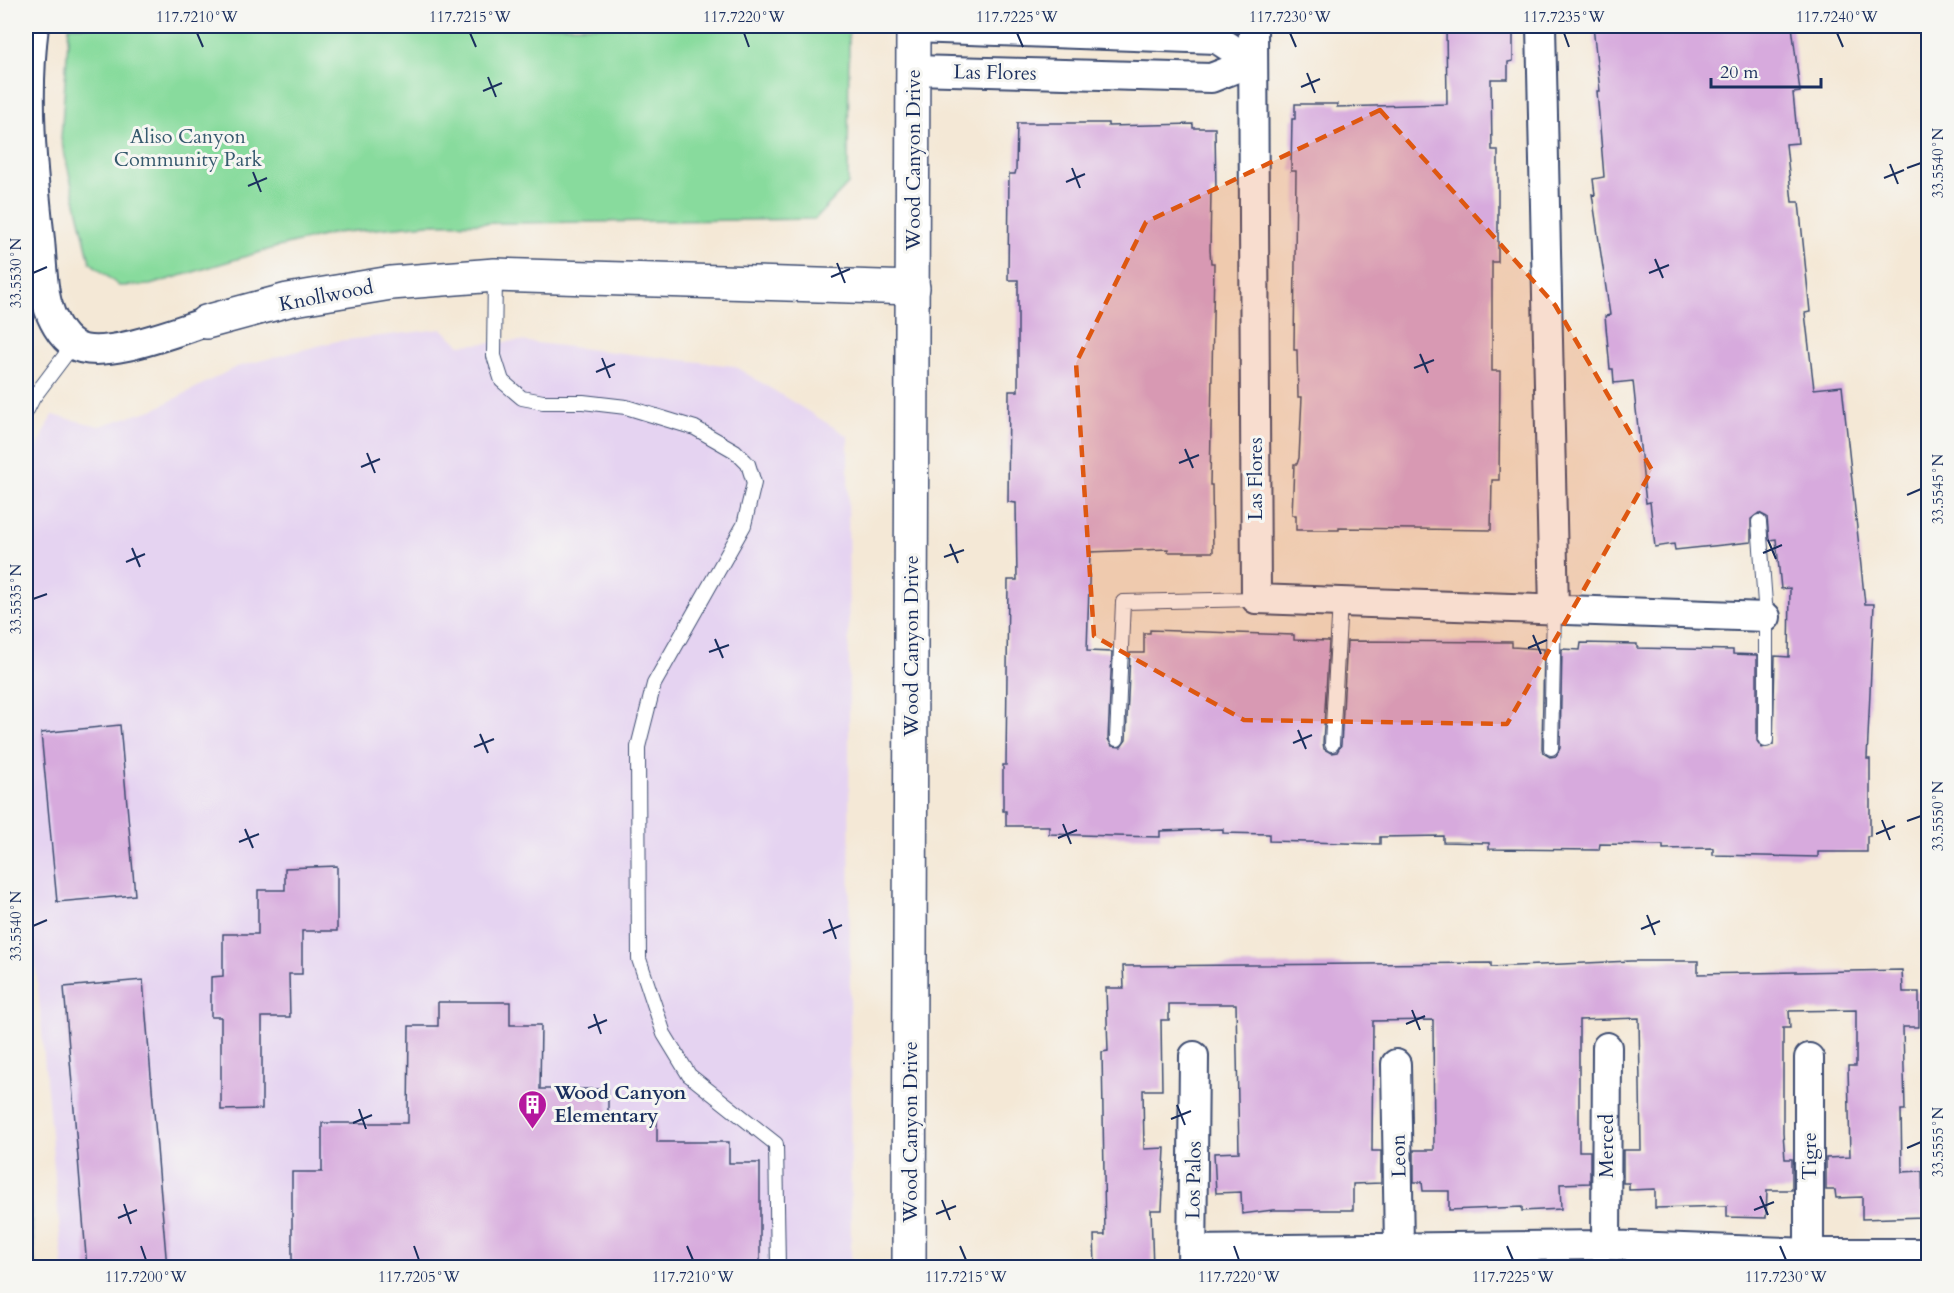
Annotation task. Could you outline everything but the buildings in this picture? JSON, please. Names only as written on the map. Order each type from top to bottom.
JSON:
[{"type":"main road","name":"Wood Canyon Drive","points":[[909,1268],[913,27]]},
{"type":"main road","name":"Knollwood","points":[[206,322],[288,300],[391,283],[495,275],[913,288]]},
{"type":"street","points":[[34,26],[30,117],[34,193],[47,303],[56,326],[73,345]]},
{"type":"street","name":"Las Flores","points":[[1253,26],[1256,598]]},
{"type":"street","points":[[1541,26],[1554,610]]},
{"type":"street","name":"Las Flores","points":[[913,27],[1217,39],[1252,62]]},
{"type":"street","name":"Las Flores","points":[[914,70],[1211,78],[1252,62]]},
{"type":"street","name":"Knollwood","points":[[73,345],[87,350],[114,348],[206,322]]},
{"type":"street","points":[[1256,598],[1766,617]]},
{"type":"street","name":"Merced","points":[[1606,1245],[1607,1047]]},
{"type":"street","name":"Los Palos","points":[[1192,1259],[1194,1056]]},
{"type":"street","name":"Tigre","points":[[1809,1058],[1809,1253]]},
{"type":"street","name":"Leon","points":[[1396,1064],[1399,1247]]},
{"type":"street","points":[[1192,1259],[1399,1247],[1606,1245],[1809,1253],[1929,1253]]},
{"type":"lane","points":[[495,275],[494,356],[502,381],[522,398],[543,402],[584,402],[626,408],[695,428],[735,451],[748,464],[754,483],[744,525],[654,684],[638,747],[639,959],[664,1034],[689,1075],[776,1144],[778,1268]]},
{"type":"lane","points":[[26,412],[38,390],[73,345]]},
{"type":"lane","points":[[1759,522],[1766,617],[1766,740]]},
{"type":"lane","points":[[1117,739],[1123,602],[1256,598]]},
{"type":"lane","points":[[1332,744],[1340,601]]},
{"type":"lane","points":[[1551,748],[1554,610]]},
{"type":"highlighted area","points":[[1380,110],[1555,305],[1652,470],[1507,724],[1244,720],[1094,636],[1076,363],[1146,222]]},
{"type":"shaded area","points":[[442,329],[460,345],[519,341],[734,366],[848,436],[851,1267],[63,1267],[26,856],[26,474],[52,415],[99,426],[155,409],[236,367],[337,341]]},
{"type":"green space","name":"Aliso Canyon Community Park","points":[[69,26],[849,26],[848,184],[815,219],[428,224],[335,233],[274,248],[150,285],[119,286],[90,262],[61,139]]},
{"type":"green space","points":[[26,1148],[35,1267],[26,1267]]},
{"type":"place","name":"Wood Canyon Elementary","points":[[533,1130]]}]
